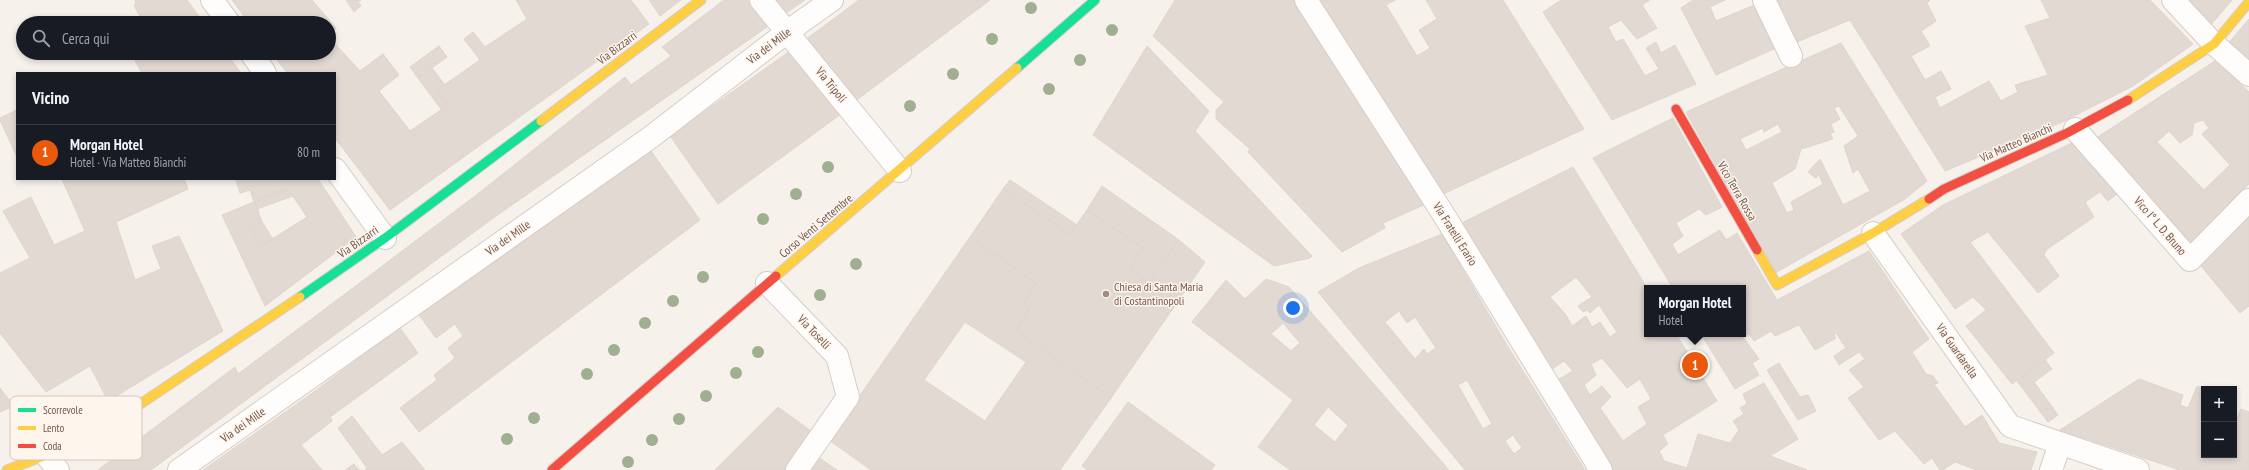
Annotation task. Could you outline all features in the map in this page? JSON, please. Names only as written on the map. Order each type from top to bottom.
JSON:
[{"type":"street","points":[[212,0],[224,16]]},
{"type":"street","name":"Via Bizzarri","points":[[142,403],[385,238],[701,0]]},
{"type":"street","name":"Via Tripoli","points":[[761,0],[900,171]]},
{"type":"street","name":"Via dei Mille","points":[[179,470],[650,136],[787,32],[832,0]]},
{"type":"street","name":"Corso Venti Settembre","points":[[552,470],[767,283],[900,171],[997,84],[1095,0]]},
{"type":"street","name":"Via Fratelli Erario","points":[[1306,0],[1442,212],[1601,470]]},
{"type":"street","points":[[1764,0],[1791,56]]},
{"type":"street","points":[[2172,0],[2214,44],[2249,75]]},
{"type":"street","name":"Via Matteo Bianchi","points":[[1777,285],[1873,233],[1944,189],[2075,129],[2139,94],[2214,44],[2249,2]]},
{"type":"street","points":[[256,60],[264,72]]},
{"type":"street","name":"Vico Terra Rossa","points":[[1676,108],[1777,285]]},
{"type":"street","name":"Vico I° L. D. Bruno","points":[[2075,129],[2190,260],[2249,200]]},
{"type":"street","points":[[336,170],[385,238]]},
{"type":"street","name":"Via Guardarella","points":[[1873,233],[2010,426],[2138,470]]},
{"type":"street","name":"Via Toselli","points":[[767,283],[837,356],[848,397],[797,470]]},
{"type":"street","points":[[2051,470],[2060,444]]},
{"type":"street","name":"Via Bizzarri","points":[[7,470],[52,462]]},
{"type":"building","points":[[135,0],[187,0],[199,16],[140,16],[134,6],[136,3]]},
{"type":"building","points":[[232,0],[312,0],[326,16],[244,16]]},
{"type":"building","points":[[346,0],[361,0],[358,2],[361,6],[354,12]]},
{"type":"building","points":[[516,0],[631,0],[649,24],[390,210],[336,139],[336,72],[286,72],[277,60],[336,60],[336,45],[360,71],[383,54],[399,75],[379,91],[410,131],[448,105],[437,90],[480,60],[464,39],[473,32],[485,47],[527,19]]},
{"type":"building","points":[[649,0],[681,0],[660,16]]},
{"type":"building","points":[[724,0],[747,0],[767,27],[496,216],[151,470],[98,470],[111,460],[142,460],[142,437],[235,367],[238,374],[479,193],[625,77],[631,85],[671,56],[662,47]]},
{"type":"building","points":[[771,0],[805,0],[783,15]]},
{"type":"building","points":[[859,0],[990,0],[854,102],[805,40]]},
{"type":"building","points":[[1175,0],[1296,0],[1426,204],[1383,223],[1385,228],[1342,252],[1248,152],[1250,149],[1216,119],[1216,110],[1224,102],[1153,36]]},
{"type":"building","points":[[1320,0],[1395,0],[1386,5],[1417,56],[1430,48],[1419,30],[1437,19],[1426,0],[1503,0],[1584,129],[1443,194]]},
{"type":"building","points":[[1561,0],[1650,0],[1642,5],[1657,28],[1637,39],[1621,20],[1608,27],[1616,42],[1623,39],[1645,76],[1659,69],[1646,48],[1656,42],[1661,53],[1675,45],[1696,84],[1612,120],[1543,12]]},
{"type":"building","points":[[1693,0],[1725,0],[1710,7],[1716,21],[1757,4],[1776,48],[1716,75],[1681,8]]},
{"type":"building","points":[[1776,0],[1930,0],[1927,3],[1936,21],[1921,31],[1930,46],[1911,56],[1925,80],[1941,71],[1951,89],[1935,97],[1940,108],[1989,81],[2001,101],[2018,92],[2015,85],[2048,75],[2025,26],[2050,18],[2041,0],[2150,0],[2193,44],[2133,86],[2060,123],[1945,171],[1850,20],[1797,42]]},
{"type":"building","points":[[2187,0],[2232,0],[2210,26]]},
{"type":"building","points":[[2249,19],[2249,64],[2227,45]]},
{"type":"building","points":[[1841,43],[1927,181],[1905,199],[1775,273],[1686,112]],"holes":[[[1839,106],[1858,136],[1844,146],[1853,173],[1858,169],[1870,191],[1843,205],[1820,159],[1808,172],[1816,178],[1819,175],[1823,184],[1791,202],[1794,210],[1787,213],[1772,183],[1795,169],[1801,149],[1833,139],[1830,133],[1834,132],[1831,124],[1840,119],[1834,108]],[[1778,124],[1782,132],[1746,150],[1740,139],[1763,128],[1764,132]]]},
{"type":"building","points":[[439,46],[447,57],[418,78],[410,67]]},
{"type":"building","points":[[1147,46],[1209,111],[1195,131],[1312,256],[1310,258],[1274,266],[1093,135]]},
{"type":"building","points":[[790,51],[841,114],[718,204],[670,136]]},
{"type":"building","points":[[231,60],[240,72],[141,72],[135,61]]},
{"type":"building","points":[[2215,61],[2249,92],[2249,184],[2186,248],[2093,140]],"holes":[[[2203,120],[2209,128],[2202,134],[2230,165],[2204,190],[2157,142],[2169,131],[2180,143],[2192,135],[2194,123]]]},
{"type":"building","points":[[432,68],[445,85],[437,90],[448,105],[441,109],[418,78]]},
{"type":"building","points":[[16,110],[16,155],[0,120],[0,118]]},
{"type":"building","points":[[1673,118],[1722,207],[1706,215],[1699,209],[1676,223],[1683,236],[1672,244],[1678,255],[1720,230],[1726,240],[1737,233],[1777,300],[1869,251],[1929,339],[1912,352],[1926,374],[1933,376],[1938,383],[1934,384],[1965,427],[1982,415],[1999,443],[2037,452],[2031,470],[1977,470],[1955,462],[1943,470],[1940,470],[1932,458],[1924,464],[1895,431],[1879,440],[1848,398],[1864,387],[1849,370],[1865,359],[1859,352],[1839,365],[1834,356],[1846,348],[1836,333],[1834,335],[1836,338],[1815,350],[1799,325],[1775,336],[1771,331],[1754,341],[1749,334],[1746,336],[1746,285],[1671,285],[1593,158]]},
{"type":"building","points":[[2076,141],[2121,191],[2108,201],[2100,192],[2085,202],[2094,217],[2046,250],[2044,255],[2059,276],[2038,293],[1988,232],[1970,242],[2054,353],[2012,384],[1966,326],[1986,310],[1973,297],[1955,309],[1901,234],[1943,205]]},
{"type":"building","points":[[651,151],[700,220],[419,432],[400,408],[437,380],[434,375],[455,358],[448,348],[463,336],[455,324],[436,338],[419,315]]},
{"type":"building","points":[[1573,167],[1645,285],[1644,337],[1678,337],[1717,401],[1663,435],[1668,444],[1659,451],[1664,461],[1687,468],[1698,434],[1730,443],[1739,430],[1733,421],[1744,414],[1740,408],[1747,404],[1743,394],[1764,383],[1798,439],[1770,456],[1807,470],[1610,470],[1556,381],[1573,371],[1564,361],[1549,371],[1460,224]],"holes":[[[1576,277],[1592,297],[1578,306],[1583,312],[1587,310],[1590,313],[1599,305],[1617,332],[1610,337],[1600,322],[1592,327],[1586,316],[1572,326],[1566,315],[1550,297]],[[1602,358],[1627,388],[1640,379],[1651,399],[1638,407],[1647,424],[1623,441],[1600,408],[1611,397],[1602,386],[1590,395],[1584,385],[1596,375],[1591,364]]]},
{"type":"building","points":[[62,180],[184,180],[188,189],[116,222],[135,280],[161,269],[152,246],[179,236],[223,331],[116,396],[105,396],[90,366],[46,392],[0,333],[0,273],[30,258],[3,211],[31,197],[54,245],[85,231]]},
{"type":"building","points":[[236,180],[319,180],[356,237],[265,306],[222,215],[254,202],[250,190],[240,193]],"holes":[[[288,189],[307,217],[261,246],[250,228],[262,222],[255,202]]]},
{"type":"building","points":[[1010,180],[1077,225],[1070,234],[1003,189]]},
{"type":"building","points":[[1102,186],[1179,240],[1149,283],[1129,269],[1143,248],[1087,210]]},
{"type":"building","points":[[288,189],[293,196],[257,209],[255,202]]},
{"type":"building","name":"Chiesa di Santa Maria di Costantinopoli","points":[[1003,189],[1070,234],[1087,210],[1143,248],[1129,269],[1149,283],[1179,240],[1205,262],[1111,398],[1016,331],[1029,309],[1023,305],[1036,283],[970,237]]},
{"type":"building","points":[[2249,217],[2249,306],[2240,313],[2201,266]]},
{"type":"building","points":[[262,222],[273,239],[261,246],[250,228]]},
{"type":"building","points":[[1442,234],[1505,342],[1585,470],[1465,470],[1318,292],[1359,268]],"holes":[[[1399,311],[1407,323],[1415,317],[1436,348],[1427,354],[1424,349],[1415,359],[1385,322]],[[1467,380],[1492,424],[1483,429],[1458,385]],[[1513,435],[1522,448],[1514,454],[1505,441]]]},
{"type":"building","points":[[970,237],[1036,283],[1023,305],[1029,309],[1016,331],[1111,398],[1060,470],[871,470],[829,440]],"holes":[[[965,322],[1026,362],[985,421],[924,380]]]},
{"type":"building","points":[[1266,279],[1289,287],[1449,470],[1290,470],[1258,447],[1293,400],[1192,322],[1226,280],[1245,299]],"holes":[[[1283,323],[1300,343],[1291,351],[1271,334]],[[1328,407],[1348,425],[1335,442],[1314,425]]]},
{"type":"building","points":[[400,328],[418,353],[330,417],[332,421],[301,445],[322,470],[203,470],[311,394]]},
{"type":"building","points":[[1703,337],[1743,337],[1759,359],[1752,363],[1759,375],[1735,389]]},
{"type":"building","points":[[2045,360],[2052,369],[2034,382],[2058,415],[2048,422],[2017,381]]},
{"type":"building","points":[[1779,363],[1800,397],[1808,395],[1816,411],[1798,420],[1767,370]]},
{"type":"building","points":[[2139,379],[2183,395],[2180,405],[2188,408],[2197,386],[2201,388],[2201,458],[2237,458],[2237,419],[2241,409],[2249,412],[2249,470],[2180,470],[2060,430]]},
{"type":"building","points":[[0,388],[10,401],[10,408],[0,412]]},
{"type":"building","points":[[1128,402],[1215,465],[1211,470],[1087,470],[1082,466]]},
{"type":"building","points":[[778,407],[811,431],[784,470],[715,470]]},
{"type":"building","points":[[352,416],[382,455],[402,442],[425,470],[365,470],[367,468],[338,428]]},
{"type":"building","points":[[818,457],[837,470],[809,470]]},
{"type":"building","points":[[354,464],[359,470],[345,470]]},
{"type":"traffic: fast","points":[[1017,68],[1095,0]]},
{"type":"traffic: fast","points":[[300,297],[385,238],[541,121]]},
{"type":"traffic: slow","points":[[541,121],[701,0]]},
{"type":"traffic: slow","points":[[2128,100],[2214,44],[2249,2]]},
{"type":"traffic: slow","points":[[776,276],[1017,68]]},
{"type":"traffic: slow","points":[[1757,250],[1777,285],[1873,233],[1929,199]]},
{"type":"traffic: slow","points":[[142,403],[300,297]]},
{"type":"traffic: slow","points":[[7,470],[33,460]]},
{"type":"traffic: jam","points":[[1929,199],[1944,189],[2067,133],[2128,100]]},
{"type":"traffic: jam","points":[[1676,109],[1757,250]]},
{"type":"traffic: jam","points":[[552,470],[776,276]]},
{"type":"place","name":"Chiesa di Santa Maria di Costantinopoli","points":[[1106,294]]},
{"type":"place","name":"Morgan Hotel","points":[[1695,365]]}]
